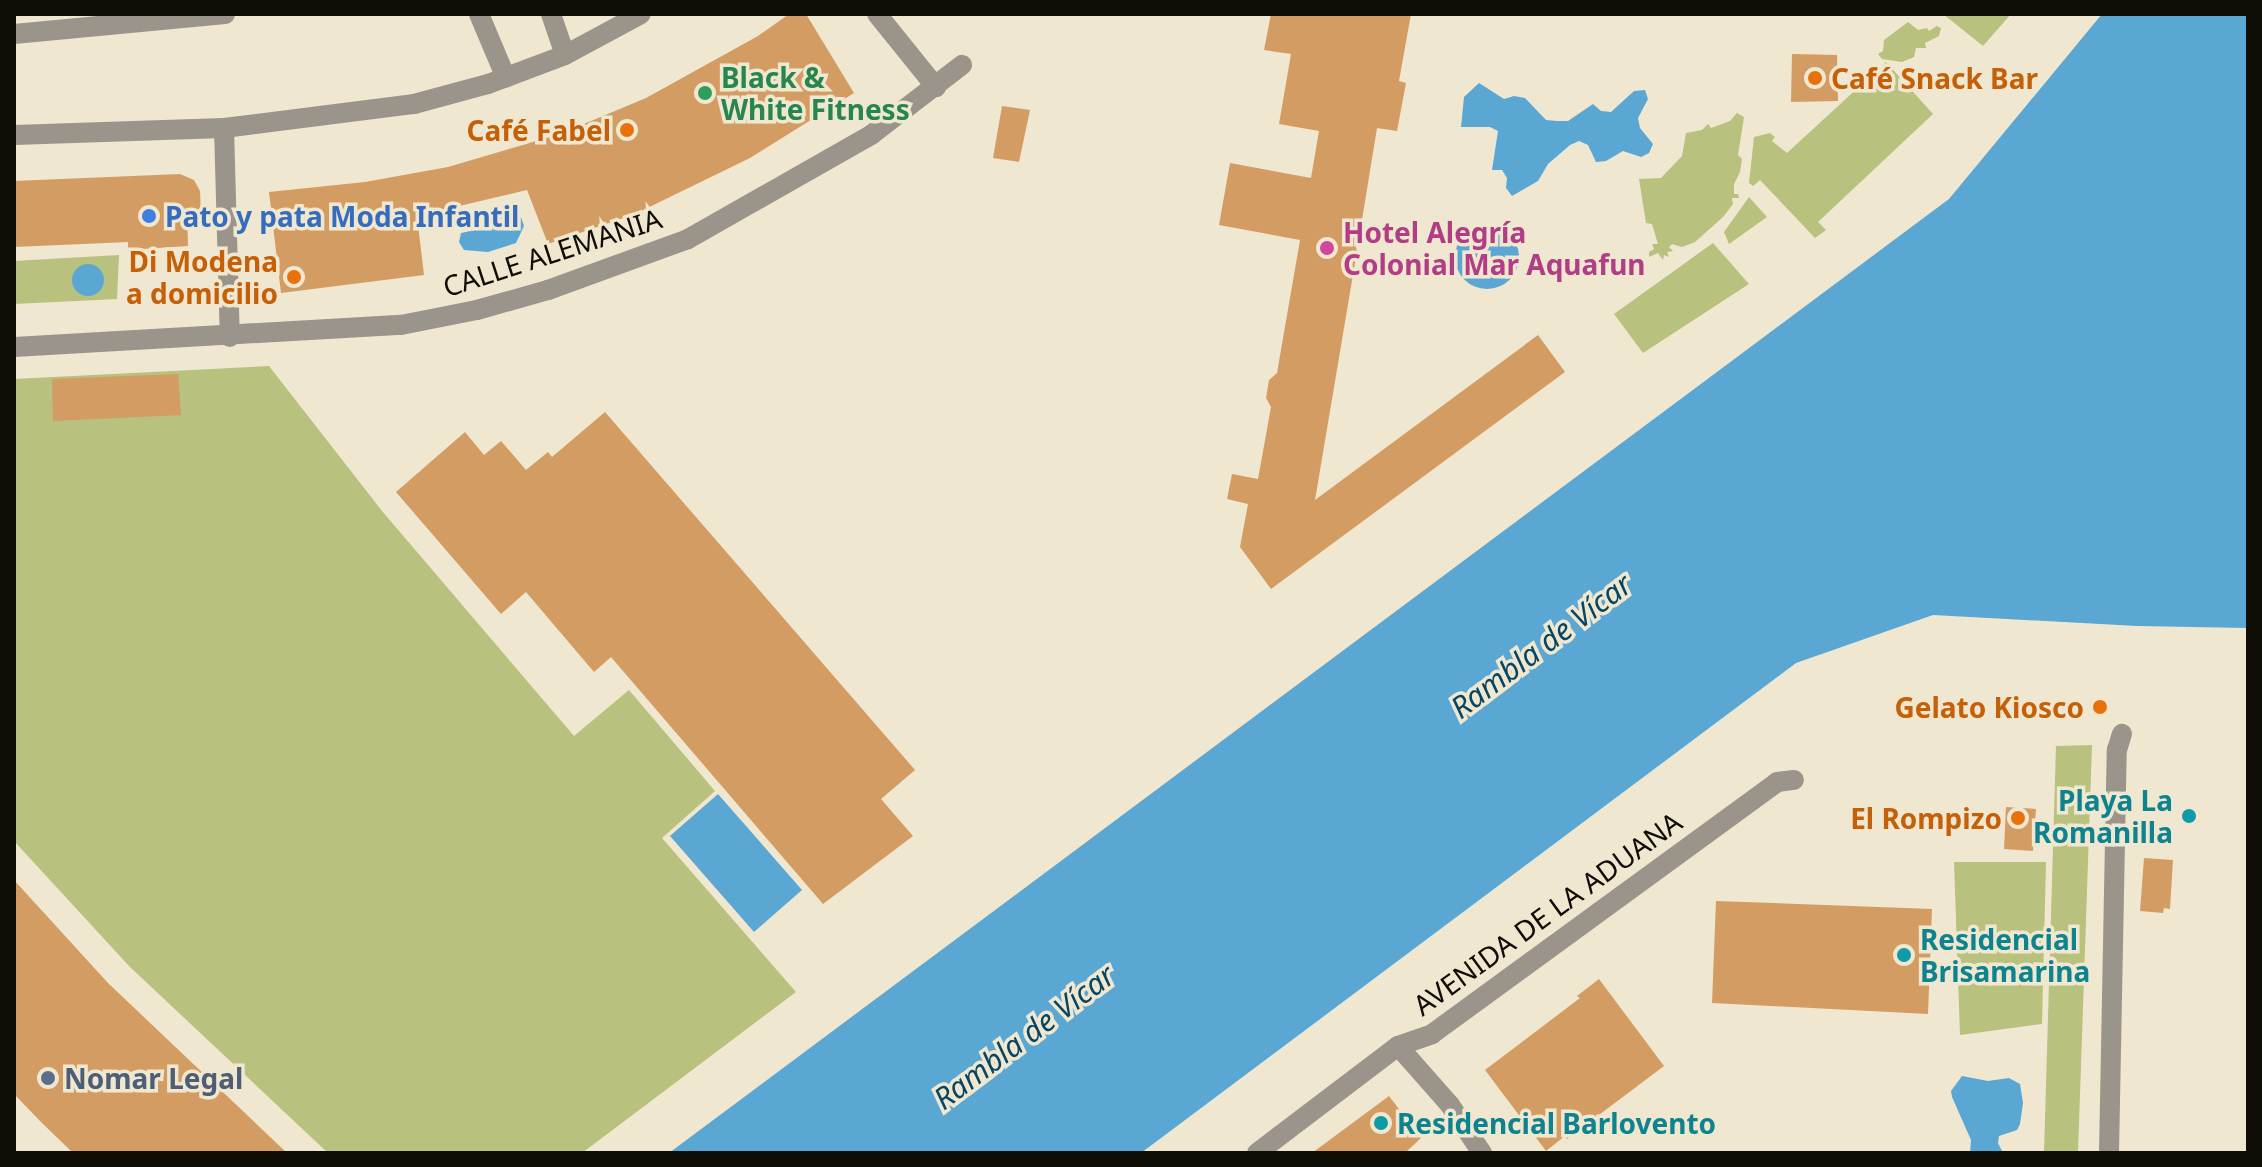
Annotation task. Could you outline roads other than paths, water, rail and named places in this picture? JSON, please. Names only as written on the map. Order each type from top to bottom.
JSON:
[{"type":"street","points":[[14,34],[225,14]]},
{"type":"street","points":[[479,14],[506,78]]},
{"type":"street","points":[[551,14],[565,55]]},
{"type":"street","points":[[14,135],[224,128],[414,104],[506,78],[565,55],[641,14]]},
{"type":"street","points":[[877,14],[936,87]]},
{"type":"street","name":"CALLE ALEMANIA","points":[[14,347],[401,325],[477,310],[548,290],[688,239],[871,135],[962,65]]},
{"type":"street","points":[[224,128],[230,337]]},
{"type":"street","points":[[2109,1153],[2117,750],[2122,734]]},
{"type":"street","name":"AVENIDA DE LA ADUANA","points":[[1257,1153],[1398,1046],[1432,1034],[1777,782],[1794,780]]},
{"type":"street","points":[[1398,1046],[1450,1105],[1482,1153]]},
{"type":"water","name":"Rambla de Vícar","points":[[2102,14],[2248,14],[2248,628],[2137,626],[1933,615],[1796,663],[1141,1153],[669,1153],[1949,199]]},
{"type":"water","points":[[1479,83],[1504,99],[1514,96],[1525,98],[1546,120],[1557,121],[1568,121],[1593,104],[1601,111],[1611,112],[1634,91],[1645,90],[1648,99],[1638,118],[1640,128],[1653,144],[1649,153],[1641,157],[1623,151],[1606,161],[1596,162],[1588,145],[1579,141],[1548,164],[1538,181],[1512,196],[1506,188],[1507,178],[1502,170],[1492,170],[1498,131],[1490,127],[1461,127],[1464,97]]},
{"type":"water","points":[[507,208],[521,217],[524,226],[516,243],[488,252],[464,250],[459,242],[461,233],[480,229],[496,211]]},
{"type":"water","points":[[1481,225],[1493,225],[1510,234],[1517,245],[1517,269],[1510,280],[1493,289],[1481,289],[1469,284],[1460,275],[1455,263],[1455,251],[1460,239],[1469,230]]},
{"type":"water","points":[[88,264],[99,269],[104,280],[99,291],[88,296],[77,291],[72,280],[77,269]]},
{"type":"water","points":[[718,794],[802,890],[754,932],[670,836]]},
{"type":"water","points":[[1962,1076],[1988,1081],[2009,1078],[2020,1084],[2023,1103],[2020,1124],[2017,1130],[1999,1136],[1998,1143],[2003,1153],[1970,1153],[1971,1140],[1951,1091]]},
{"type":"place","name":"Café Snack Bar","points":[[1815,78]]},
{"type":"place","name":"Black & White Fitness","points":[[705,93]]},
{"type":"place","name":"Café Fabel","points":[[627,130]]},
{"type":"place","name":"Pato y pata Moda Infantil","points":[[149,216]]},
{"type":"place","name":"Hotel Alegría Colonial Mar Aquafun","points":[[1327,248]]},
{"type":"place","name":"Di Modena a domicilio","points":[[294,277]]},
{"type":"place","name":"Gelato Kiosco","points":[[2100,707]]},
{"type":"place","name":"Playa La Romanilla","points":[[2189,816]]},
{"type":"place","name":"El Rompizo","points":[[2018,818]]},
{"type":"place","name":"Residencial Brisamarina","points":[[1904,955]]},
{"type":"place","name":"Nomar Legal","points":[[48,1078]]},
{"type":"place","name":"Residencial Barlovento","points":[[1381,1123]]}]
